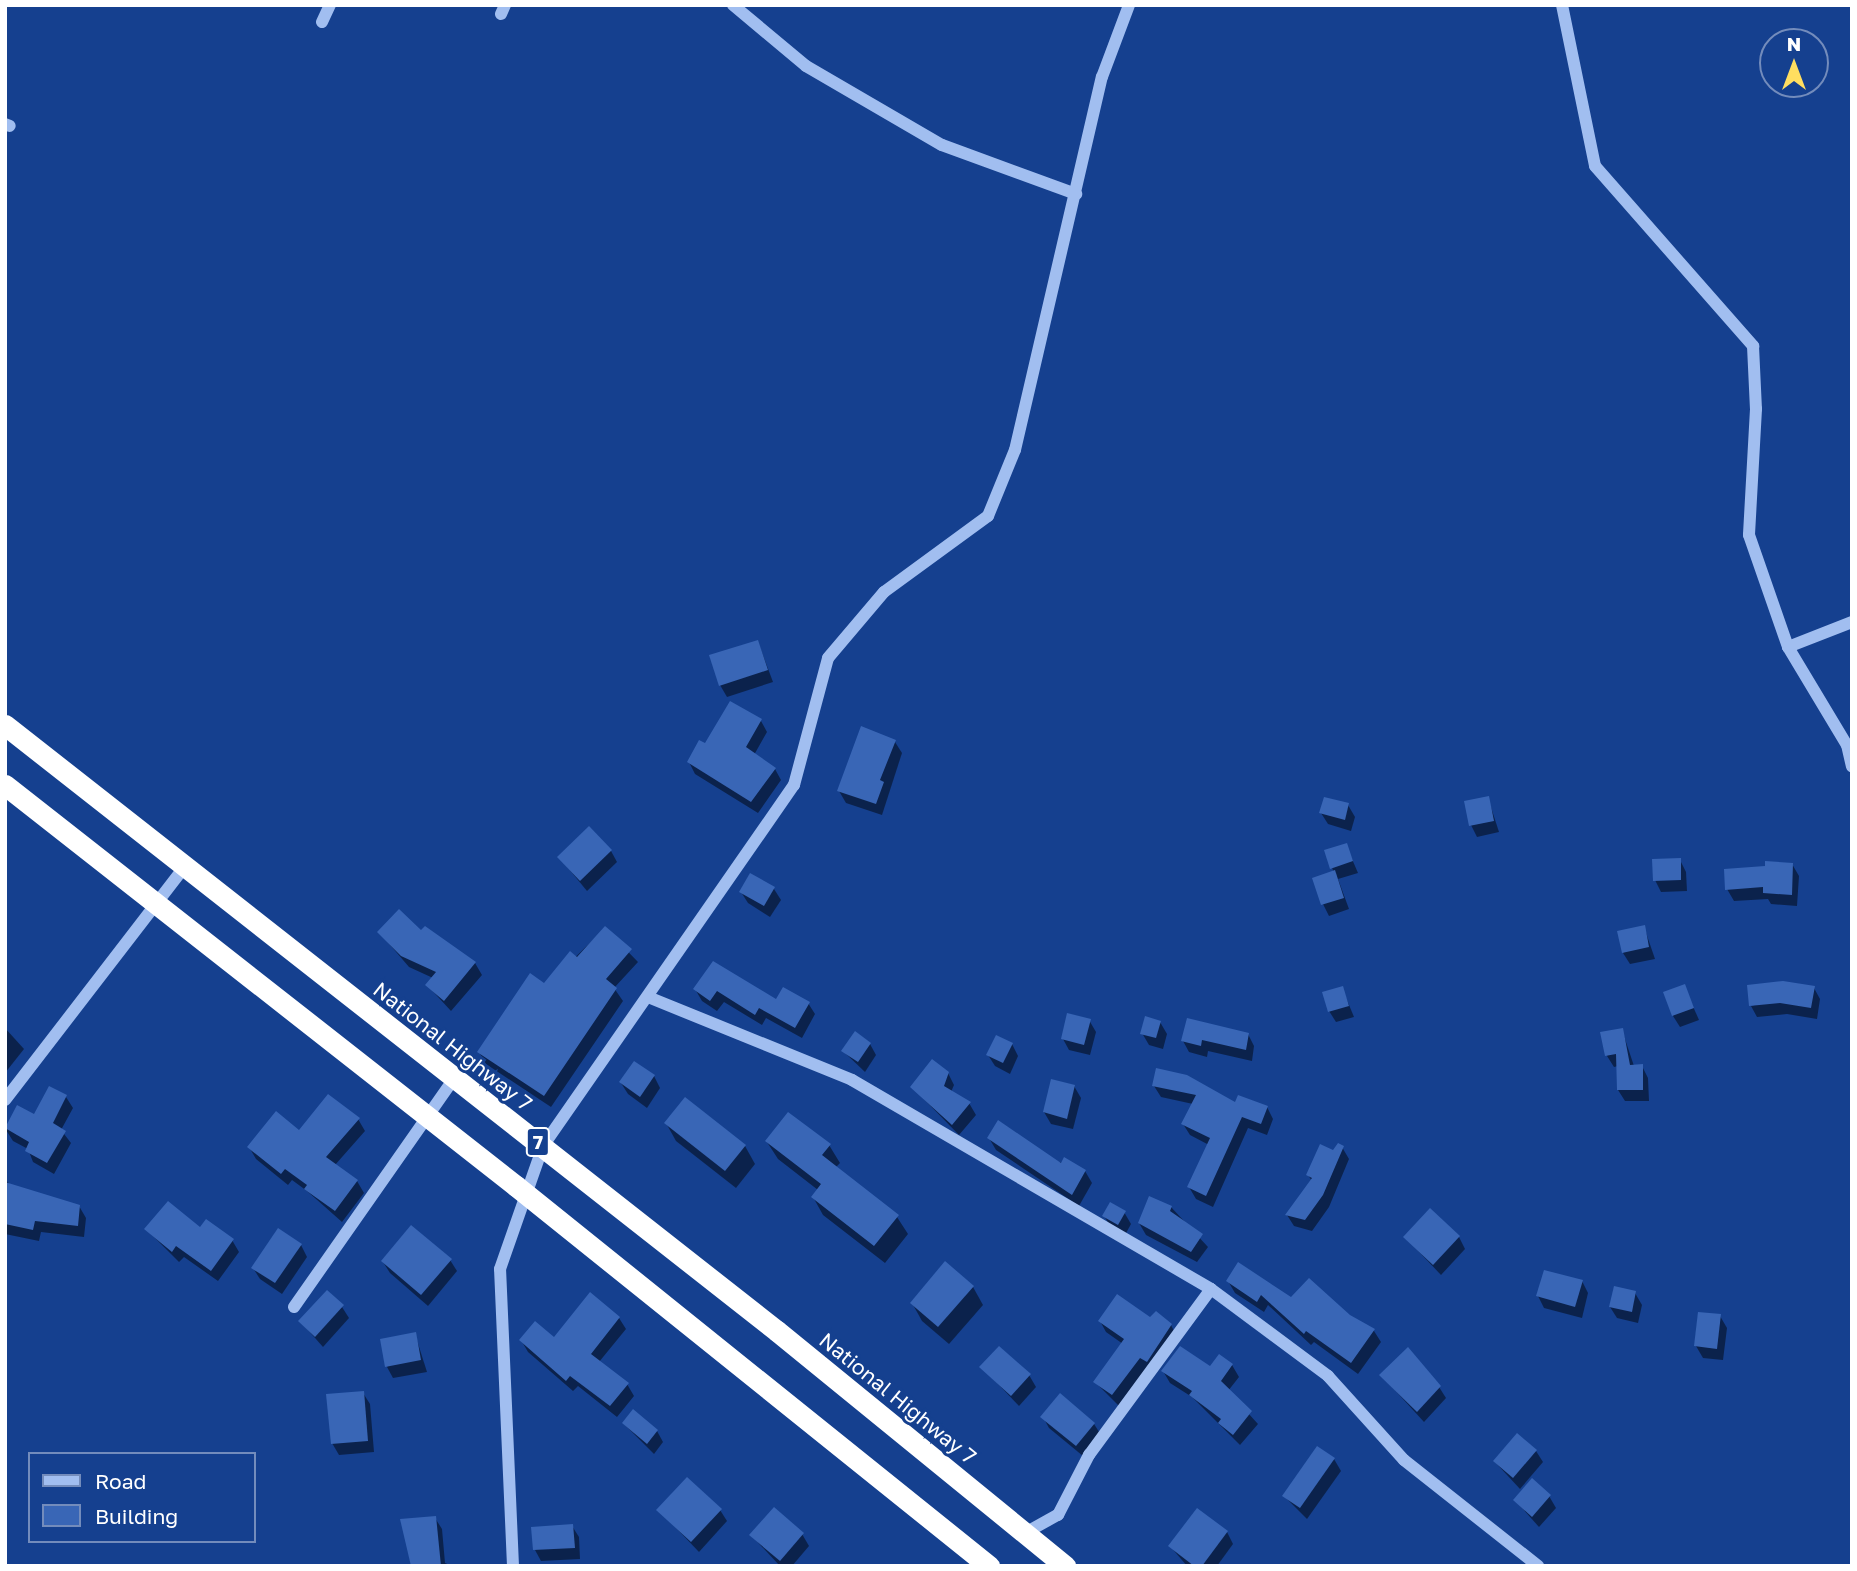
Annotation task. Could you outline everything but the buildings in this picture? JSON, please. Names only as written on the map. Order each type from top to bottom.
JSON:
[{"type":"highway","name":"National Highway 7","points":[[5,725],[543,1146],[1066,1566]]},
{"type":"highway","name":"7","points":[[5,785],[527,1194],[989,1566]]},
{"type":"street","points":[[322,22],[330,5]]},
{"type":"street","points":[[733,5],[806,66],[942,145],[1076,194]]},
{"type":"street","points":[[513,1566],[500,1269],[543,1146],[794,785],[813,727],[828,657],[884,592],[988,516],[1015,450],[1102,77],[1129,5]]},
{"type":"street","points":[[1562,5],[1595,166],[1753,346],[1756,409],[1749,535],[1788,647],[1847,746],[1852,766]]},
{"type":"street","points":[[1788,647],[1852,622]]},
{"type":"street","points":[[5,1100],[185,866]]},
{"type":"street","points":[[648,997],[852,1080],[1211,1289],[1328,1376],[1404,1460],[1538,1566]]},
{"type":"street","points":[[294,1307],[455,1077]]},
{"type":"street","points":[[1025,1533],[1058,1514],[1089,1455],[1211,1289]]}]
